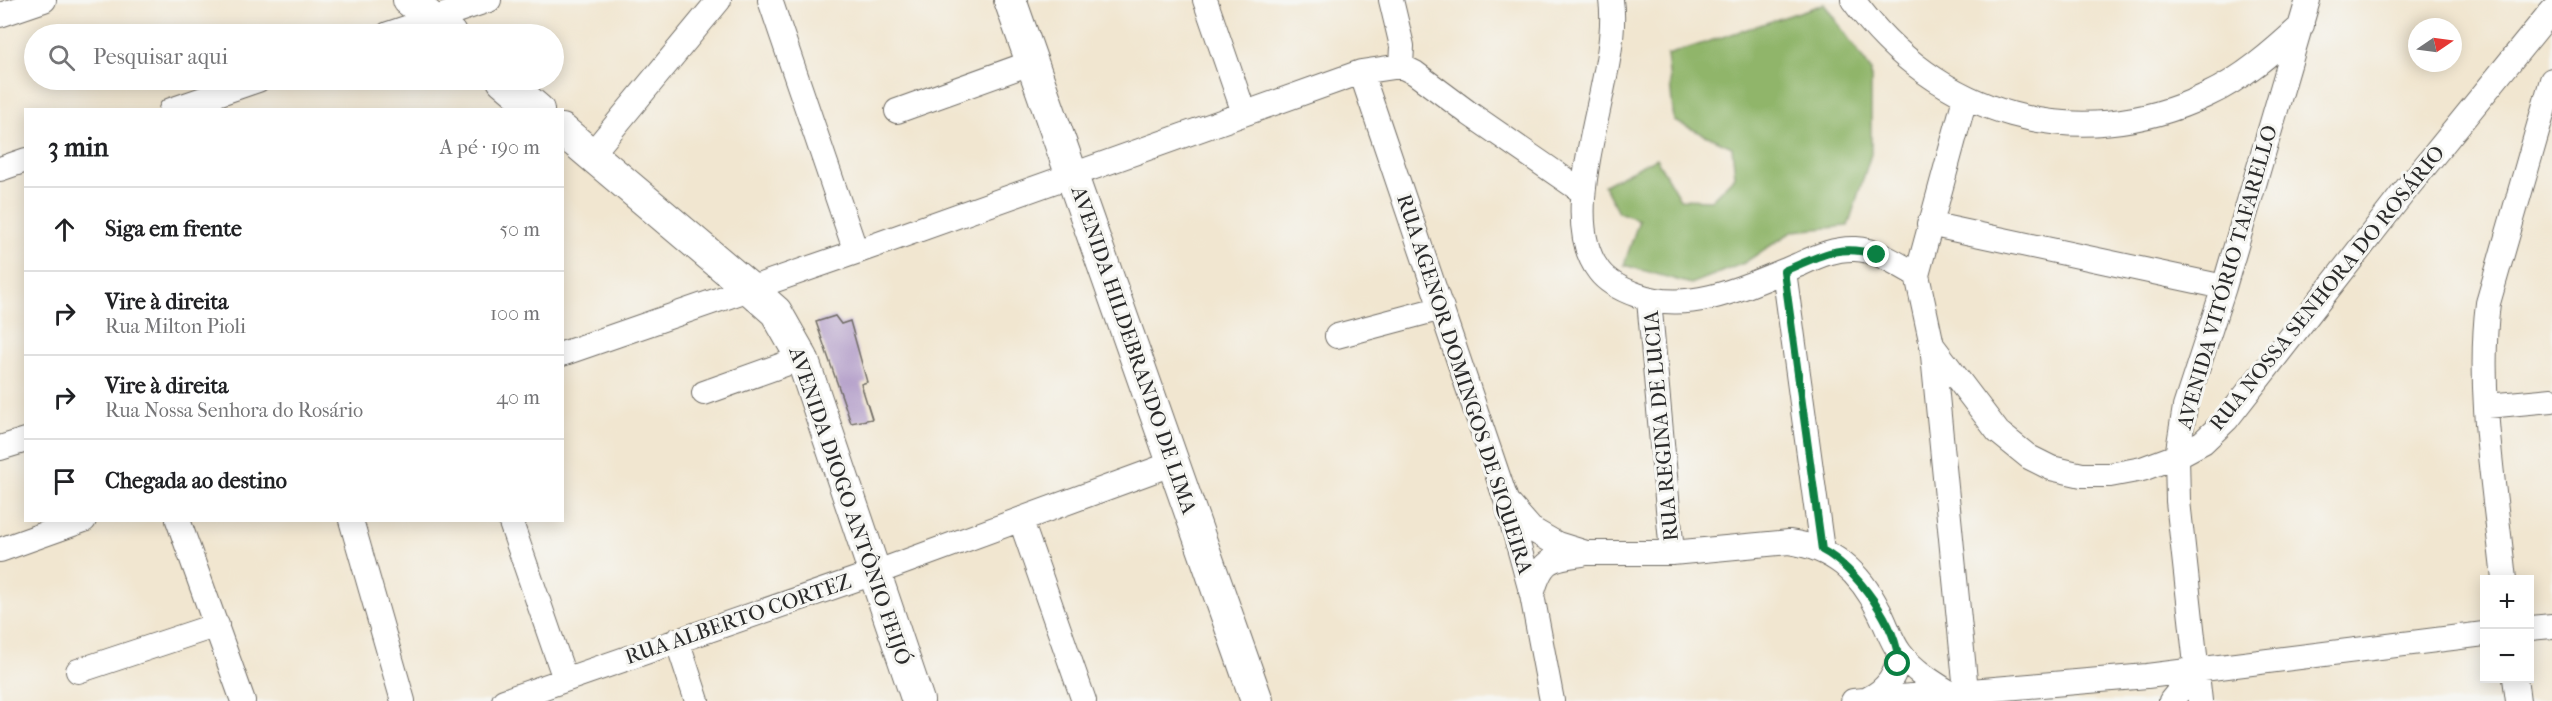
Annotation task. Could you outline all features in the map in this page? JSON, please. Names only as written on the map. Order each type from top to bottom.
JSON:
[{"type":"main road","name":"AVENIDA HILDEBRANDO DE LIMA","points":[[1010,0],[1257,701]]},
{"type":"main road","points":[[515,90],[536,108]]},
{"type":"main road","name":"AVENIDA DIOGO ANTÔNIO FEIJÓ","points":[[564,132],[776,312],[802,358],[918,701]]},
{"type":"street","points":[[0,15],[44,0]]},
{"type":"street","points":[[415,24],[489,0]]},
{"type":"street","points":[[591,155],[719,0]]},
{"type":"street","points":[[770,0],[856,252]]},
{"type":"street","points":[[1205,0],[1244,113]]},
{"type":"street","points":[[1391,0],[1402,45],[1401,66]]},
{"type":"street","points":[[1611,0],[1613,34],[1583,192],[1585,236],[1592,261],[1607,280],[1649,300],[1679,302],[1716,296],[1828,253],[1856,249],[1895,262],[1917,275],[1965,98]]},
{"type":"street","points":[[1853,0],[1869,23],[1900,53],[1965,98],[2038,122],[2073,126],[2099,125],[2141,117],[2177,108],[2208,95],[2243,75],[2301,26],[2321,0]]},
{"type":"street","name":"AVENIDA VITÓRIO TAFARELLO","points":[[2199,701],[2178,501],[2177,456],[2185,407],[2224,287],[2308,0]]},
{"type":"street","name":"RUA NOSSA SENHORA DO ROSÁRIO","points":[[1917,275],[1932,345],[1998,432],[2029,457],[2052,468],[2082,475],[2110,475],[2142,469],[2177,456],[2202,442],[2227,419],[2404,192],[2552,10]]},
{"type":"street","points":[[897,111],[1033,62]]},
{"type":"street","points":[[564,353],[1361,72],[1401,66],[1415,73],[1583,192]]},
{"type":"street","name":"RUA AGENOR DOMINGOS DE SIQUEIRA","points":[[1361,72],[1506,500],[1532,595],[1552,701]]},
{"type":"street","points":[[2504,575],[2487,406],[2485,329],[2488,303],[2552,80]]},
{"type":"street","points":[[177,108],[229,90]]},
{"type":"street","points":[[0,169],[24,161]]},
{"type":"street","points":[[1929,224],[2224,287]]},
{"type":"street","points":[[1784,271],[1822,550]]},
{"type":"street","name":"RUA REGINA DE LUCIA","points":[[1649,300],[1672,553]]},
{"type":"street","points":[[1337,336],[1442,308]]},
{"type":"street","points":[[1932,345],[1961,695]]},
{"type":"street","points":[[704,393],[802,358]]},
{"type":"street","points":[[2487,406],[2552,400]]},
{"type":"street","points":[[0,448],[24,441]]},
{"type":"street","name":"RUA ALBERTO CORTEZ","points":[[512,700],[565,679],[873,573],[1174,464]]},
{"type":"street","points":[[1506,500],[1531,530],[1557,544],[1586,553]]},
{"type":"street","points":[[1021,520],[1084,701]]},
{"type":"street","points":[[0,550],[78,522]]},
{"type":"street","points":[[179,522],[243,701]]},
{"type":"street","points":[[352,522],[403,701]]},
{"type":"street","points":[[511,522],[565,679]]},
{"type":"street","points":[[1532,595],[1540,570],[1553,558],[1586,553],[1672,553],[1789,542],[1806,544],[1837,557],[1864,586],[1878,608],[1899,652],[1925,677],[1961,695]]},
{"type":"street","points":[[78,671],[217,625]]},
{"type":"street","points":[[2534,628],[2552,626]]},
{"type":"street","points":[[1860,700],[1961,695],[2083,683],[2480,634]]},
{"type":"street","points":[[676,640],[697,701]]},
{"type":"street","points":[[1860,700],[1888,686],[1896,670],[1899,652]]},
{"type":"street","points":[[2170,701],[2196,670]]},
{"type":"street","points":[[2516,683],[2518,701]]},
{"type":"green space","points":[[1824,4],[1871,70],[1871,154],[1848,226],[1793,231],[1744,263],[1691,284],[1624,265],[1639,220],[1618,212],[1604,185],[1656,158],[1680,199],[1711,200],[1735,176],[1732,147],[1674,121],[1667,55]]},
{"type":"building","points":[[835,316],[841,324],[850,321],[867,382],[861,384],[872,419],[851,423],[816,322]]},
{"type":"route","points":[[1877,255],[1856,249],[1839,249],[1784,271],[1822,550],[1837,557],[1864,586],[1878,608],[1899,652],[1898,664]]}]
